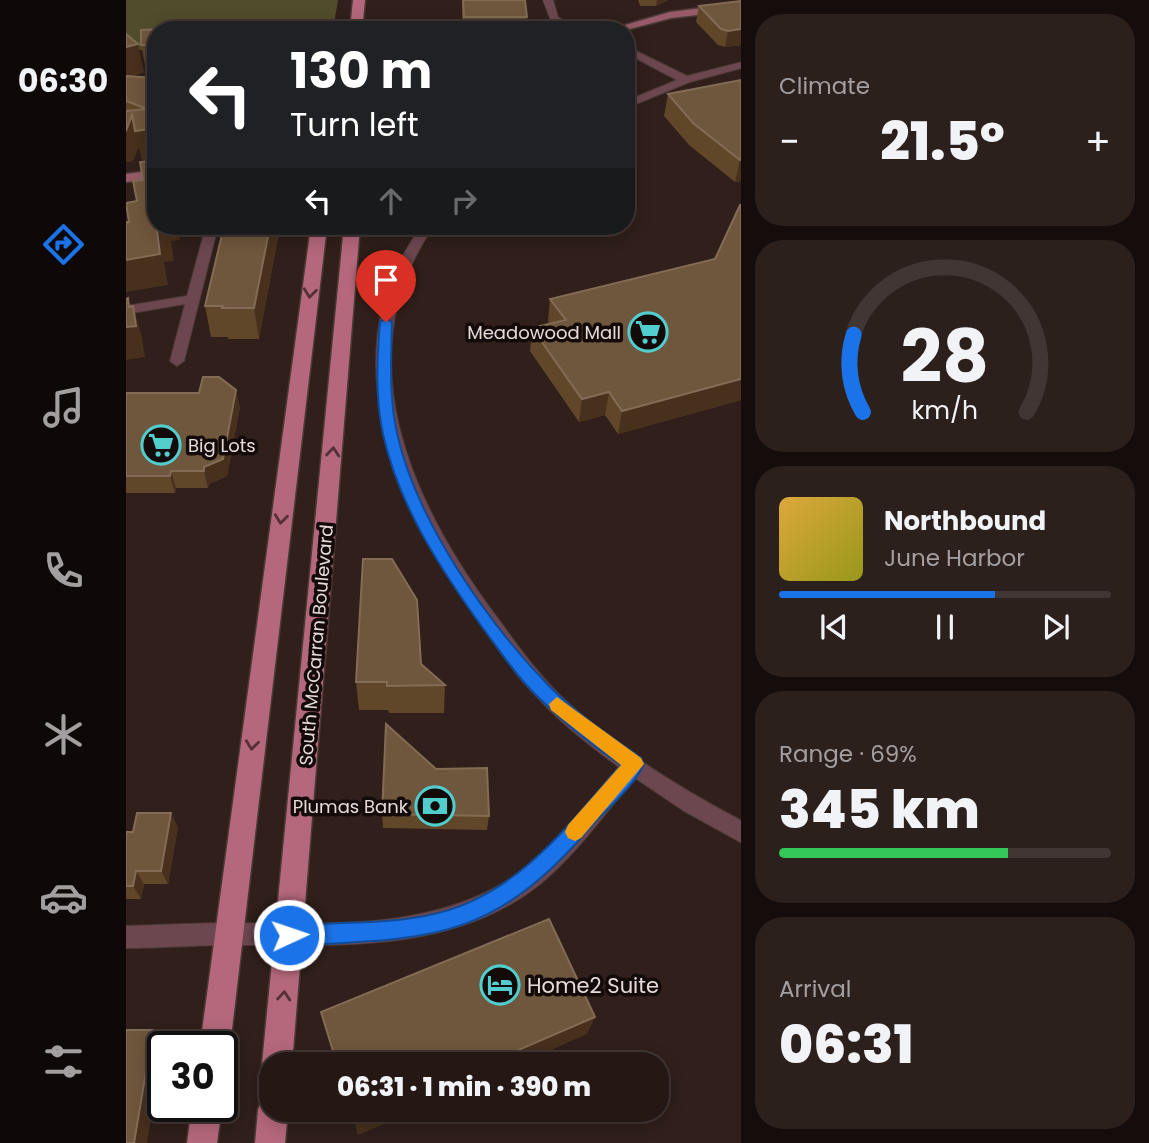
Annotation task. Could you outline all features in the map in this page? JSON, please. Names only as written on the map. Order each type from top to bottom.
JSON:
[{"type":"main road","points":[[357,21],[359,0]]},
{"type":"main road","points":[[217,1031],[318,235]]},
{"type":"main road","name":"South McCarran Boulevard","points":[[278,1052],[351,235]]},
{"type":"main road","points":[[202,1143],[205,1122]]},
{"type":"main road","points":[[270,1143],[272,1122]]},
{"type":"street","points":[[548,0],[554,19],[558,21]]},
{"type":"street","points":[[635,24],[670,15],[741,6]]},
{"type":"street","points":[[635,54],[686,80]]},
{"type":"street","points":[[635,100],[686,80],[741,65]]},
{"type":"street","points":[[126,178],[147,175]]},
{"type":"street","points":[[177,361],[210,235]]},
{"type":"street","points":[[422,235],[397,276],[386,322],[385,404],[399,466],[430,537],[453,575],[513,657],[554,701],[594,736],[741,833]]},
{"type":"street","points":[[126,310],[192,299]]},
{"type":"street","points":[[126,937],[289,935],[400,930],[472,913],[502,898],[549,861],[634,764]]},
{"type":"shaded area","points":[[126,0],[338,0],[334,21],[147,21],[147,50],[126,51]]},
{"type":"building","points":[[463,0],[525,0],[527,17],[464,17]]},
{"type":"building","points":[[741,1],[741,29],[728,31],[721,29],[699,6]]},
{"type":"building","points":[[141,30],[147,30],[147,45],[141,45]]},
{"type":"building","points":[[126,34],[138,44],[126,47]]},
{"type":"building","points":[[126,76],[147,77],[147,109],[126,101]]},
{"type":"building","points":[[741,80],[740,160],[693,123],[668,94]]},
{"type":"building","points":[[147,109],[147,129],[135,131],[132,115],[126,131],[126,111]]},
{"type":"building","points":[[147,161],[147,235],[158,235],[160,254],[126,260],[126,222],[129,222],[126,203],[137,201],[133,181],[143,180],[140,162]]},
{"type":"building","name":"Meadowood Mall","points":[[740,205],[741,379],[622,411],[609,392],[582,399],[532,328],[566,320],[550,299],[715,259]]},
{"type":"building","points":[[222,235],[268,235],[254,308],[205,306]]},
{"type":"building","points":[[128,298],[129,307],[133,306],[136,326],[126,327]]},
{"type":"building","points":[[203,377],[219,377],[236,390],[223,459],[204,467],[204,471],[171,471],[170,476],[126,476],[126,393],[199,393]]},
{"type":"building","points":[[363,559],[392,559],[417,600],[421,664],[445,685],[387,686],[387,682],[356,682]]},
{"type":"building","name":"Plumas Bank","points":[[386,724],[436,769],[487,768],[489,816],[382,814]]},
{"type":"building","points":[[137,813],[171,813],[161,871],[136,871],[133,886],[126,886],[126,832],[133,832]]},
{"type":"building","name":"Home2 Suite","points":[[549,919],[595,1017],[514,1052],[333,1052],[321,1012]]},
{"type":"building","points":[[126,1030],[153,1030],[147,1031],[147,1066],[134,1143],[126,1143]]},
{"type":"slow traffic","points":[[557,704],[594,736],[634,764],[575,832]]},
{"type":"place","name":"Meadowood Mall","points":[[648,332]]},
{"type":"place","name":"Big Lots","points":[[161,445]]},
{"type":"place","name":"Plumas Bank","points":[[435,806]]},
{"type":"place","name":"Home2 Suite","points":[[500,985]]},
{"type":"route","points":[[289,935],[400,930],[472,913],[502,898],[549,861],[634,764],[594,736],[544,692],[513,657],[491,623],[453,575],[430,537],[399,466],[390,431],[383,375],[386,322]]}]
